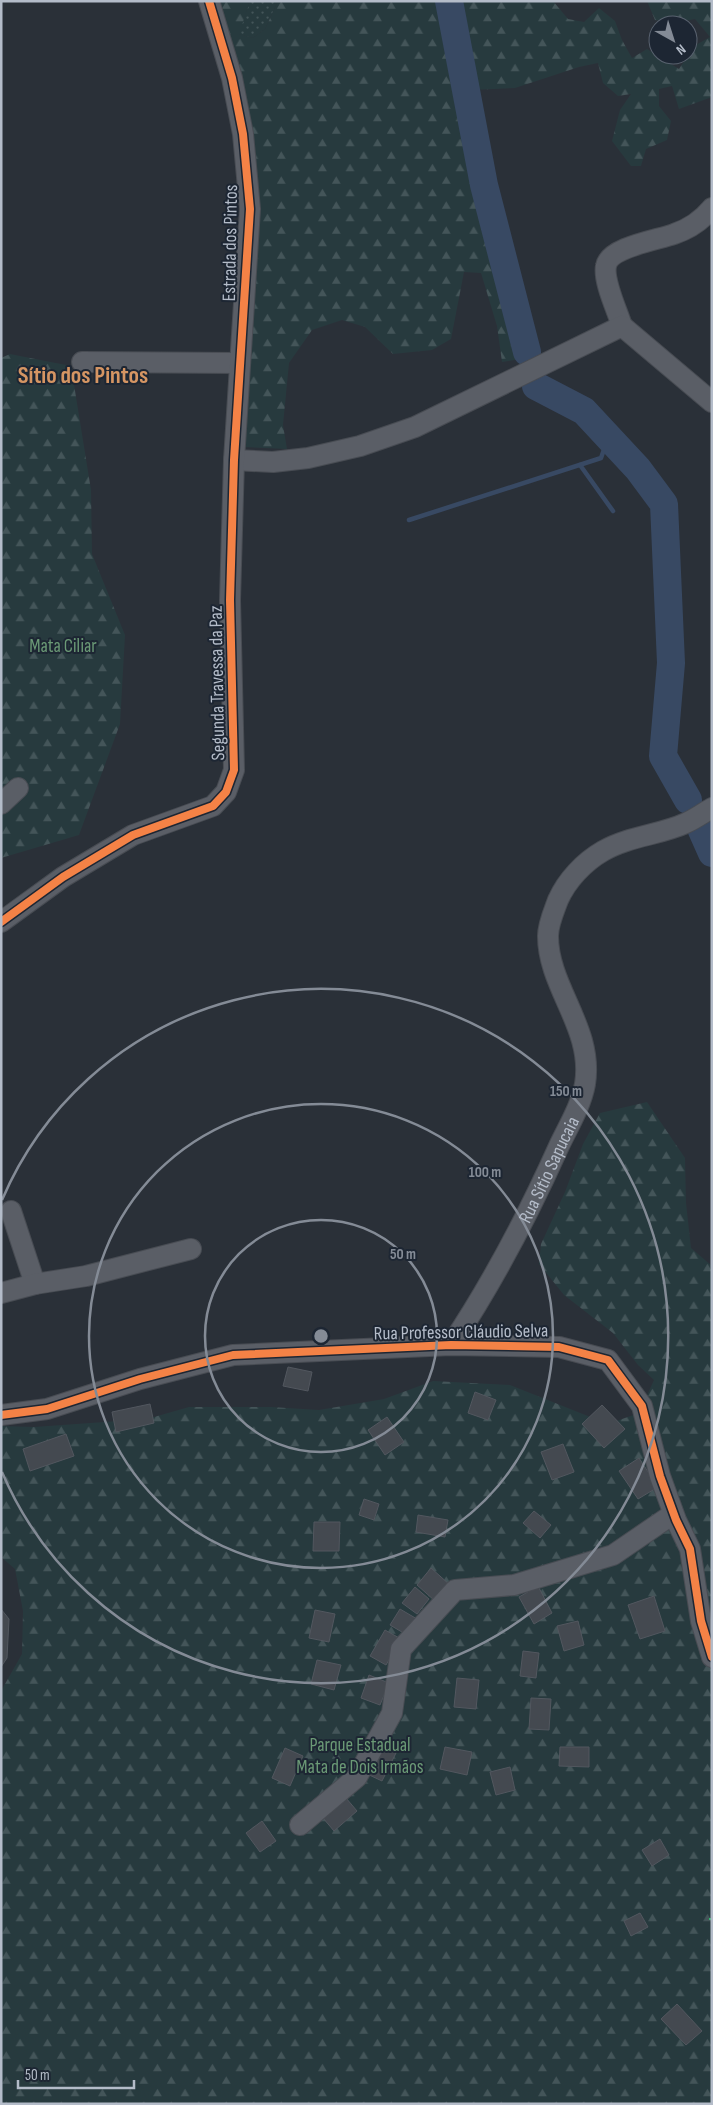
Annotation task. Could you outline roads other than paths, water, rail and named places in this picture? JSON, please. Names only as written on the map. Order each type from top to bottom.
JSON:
[{"type":"street","name":"Estrada dos Pintos","points":[[209,1],[232,78],[244,134],[250,209],[234,460]]},
{"type":"street","points":[[712,208],[705,216],[683,230],[622,250],[612,256],[606,264],[606,276],[622,326],[712,402]]},
{"type":"street","points":[[234,460],[274,462],[300,459],[360,446],[414,426],[622,326]]},
{"type":"street","points":[[82,362],[239,362]]},
{"type":"street","name":"Segunda Travessa da Paz","points":[[1,922],[63,877],[134,835],[213,806],[226,792],[234,770],[230,600],[234,460]]},
{"type":"street","points":[[1,804],[18,788]]},
{"type":"street","name":"Rua Sítio Sapucaia","points":[[451,1345],[503,1261],[550,1168],[581,1100],[585,1084],[584,1041],[552,962],[548,935],[553,912],[564,887],[580,868],[604,850],[642,836],[685,824],[712,808]]},
{"type":"street","points":[[11,1211],[35,1284]]},
{"type":"street","points":[[1,1293],[35,1284],[86,1276],[191,1249]]},
{"type":"street","name":"Rua Professor Cláudio Selva","points":[[1,1415],[47,1409],[140,1379],[233,1355],[451,1345],[559,1347],[608,1360],[642,1406],[660,1476],[673,1514],[690,1549],[701,1621],[712,1657]]},
{"type":"street","points":[[300,1825],[357,1776],[392,1713],[401,1649],[455,1590],[514,1586],[613,1555],[673,1514]]},
{"type":"waterway","points":[[449,1],[484,185],[527,352]]},
{"type":"waterway","points":[[536,386],[584,411],[638,469],[664,504],[671,663],[663,756],[688,800]]},
{"type":"waterway","points":[[409,520],[601,458],[608,438]]},
{"type":"waterway","points":[[580,465],[613,511]]},
{"type":"waterway","points":[[700,826],[712,853]]},
{"type":"district","name":"Sítio dos Pintos","points":[[83,375]]},
{"type":"park label","name":"Mata Ciliar","points":[[63,645]]},
{"type":"park label","name":"Parque Estadual Mata de Dois Irmãos","points":[[360,1755]]}]
